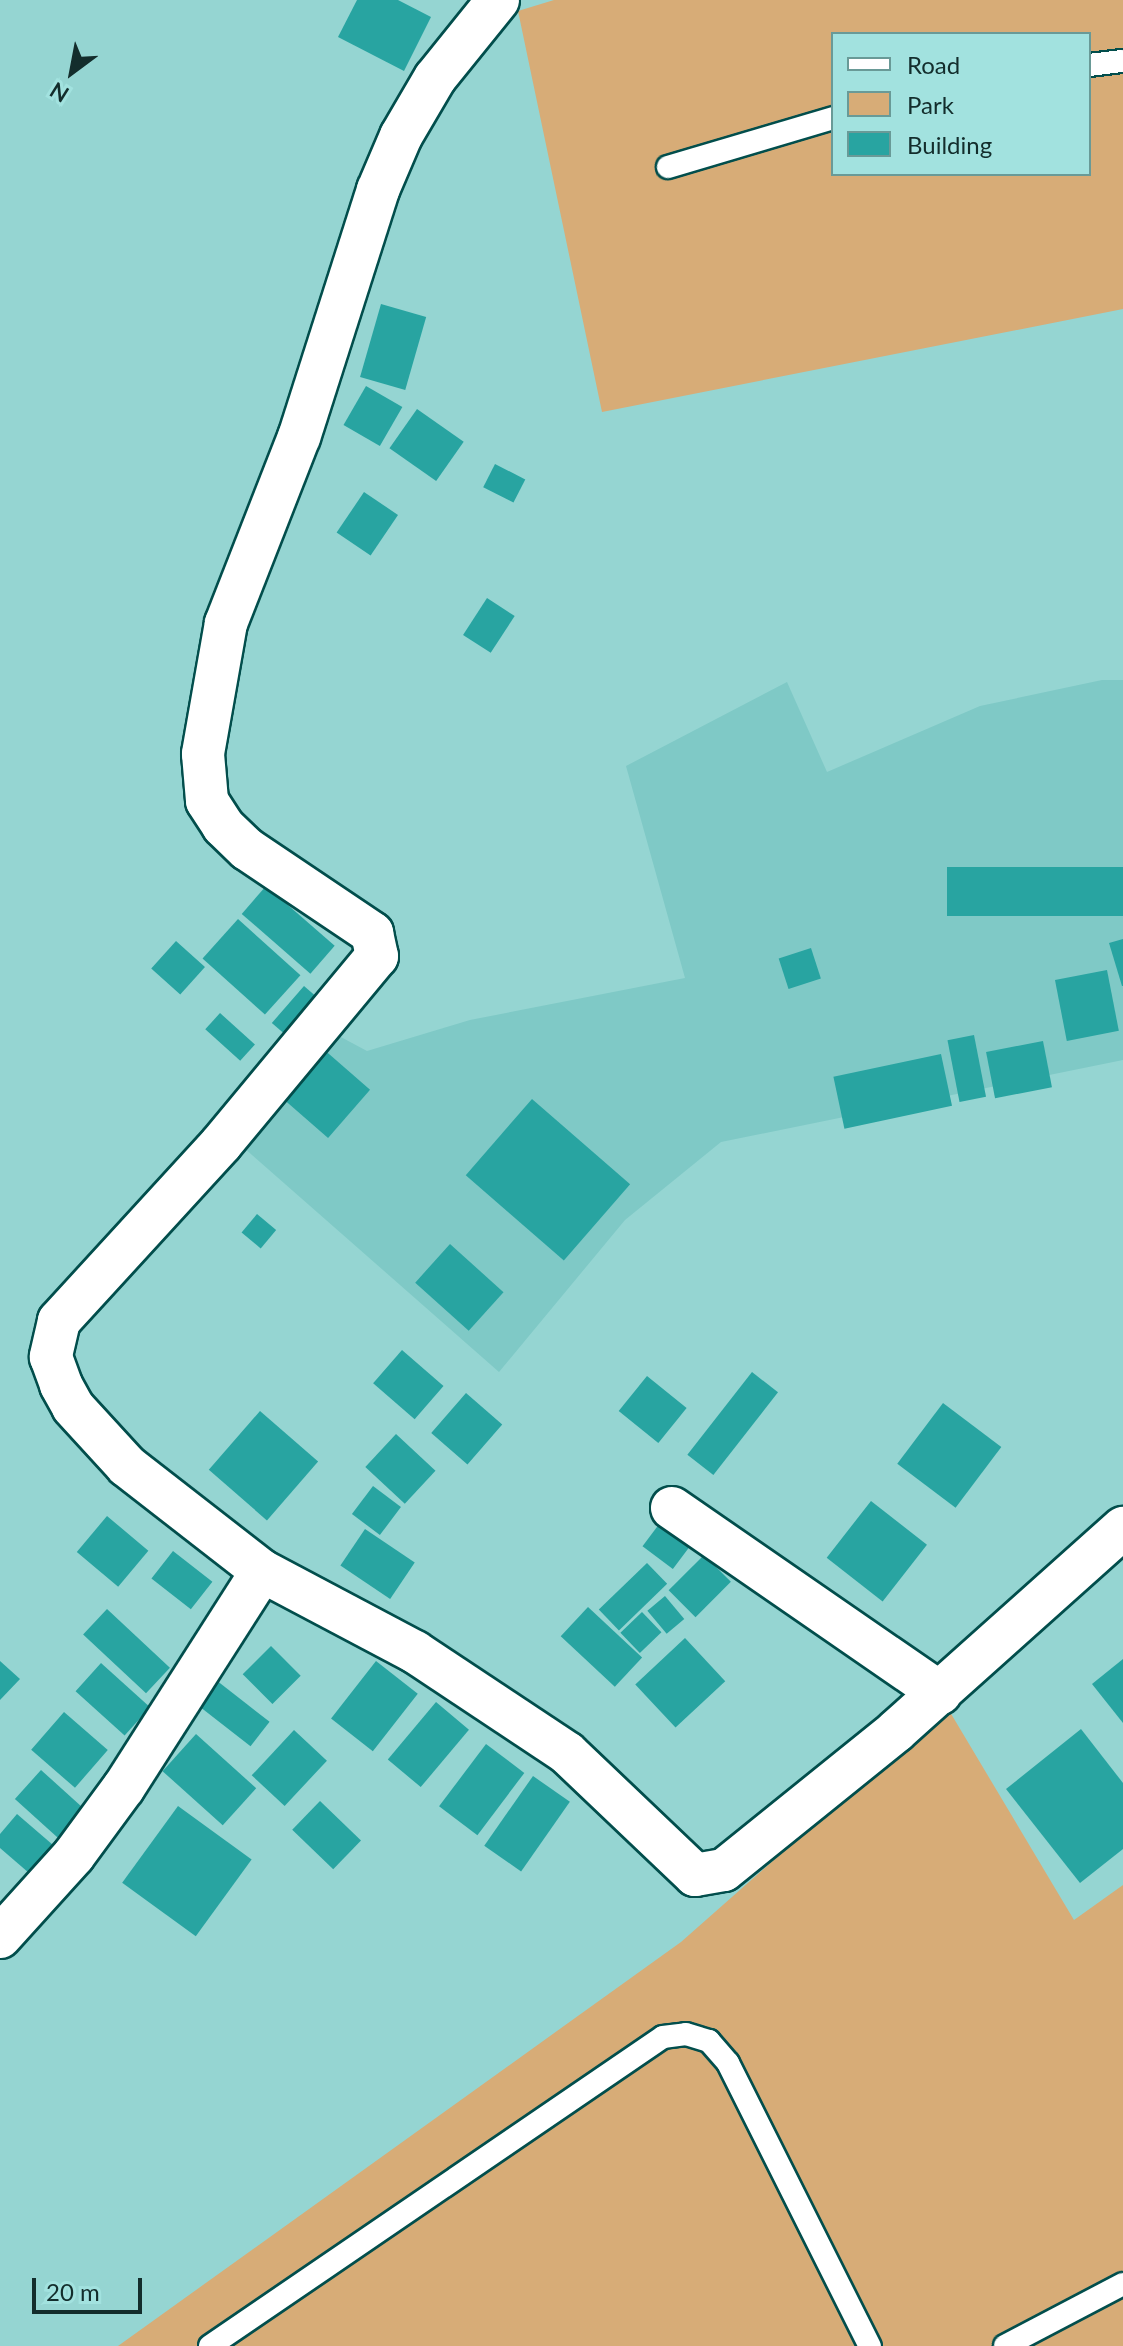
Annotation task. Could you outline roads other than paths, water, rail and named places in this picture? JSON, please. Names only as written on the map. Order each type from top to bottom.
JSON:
[{"type":"street","points":[[498,0],[435,78],[401,136],[378,190],[299,437],[226,623],[203,754],[207,801],[223,826],[247,849],[372,933],[377,956],[221,1144],[59,1321],[51,1357],[73,1407],[118,1456],[262,1571],[415,1652],[554,1744],[695,1875],[724,1870],[940,1693],[1123,1528]]},
{"type":"street","points":[[672,1508],[940,1693]]},
{"type":"street","points":[[0,1937],[74,1855],[124,1787],[262,1571]]},
{"type":"lane","points":[[1091,65],[1123,61]]},
{"type":"lane","points":[[668,167],[831,119]]},
{"type":"lane","points":[[210,2346],[663,2037],[686,2034],[709,2041],[728,2063],[870,2346]]},
{"type":"lane","points":[[1005,2346],[1123,2284]]}]
